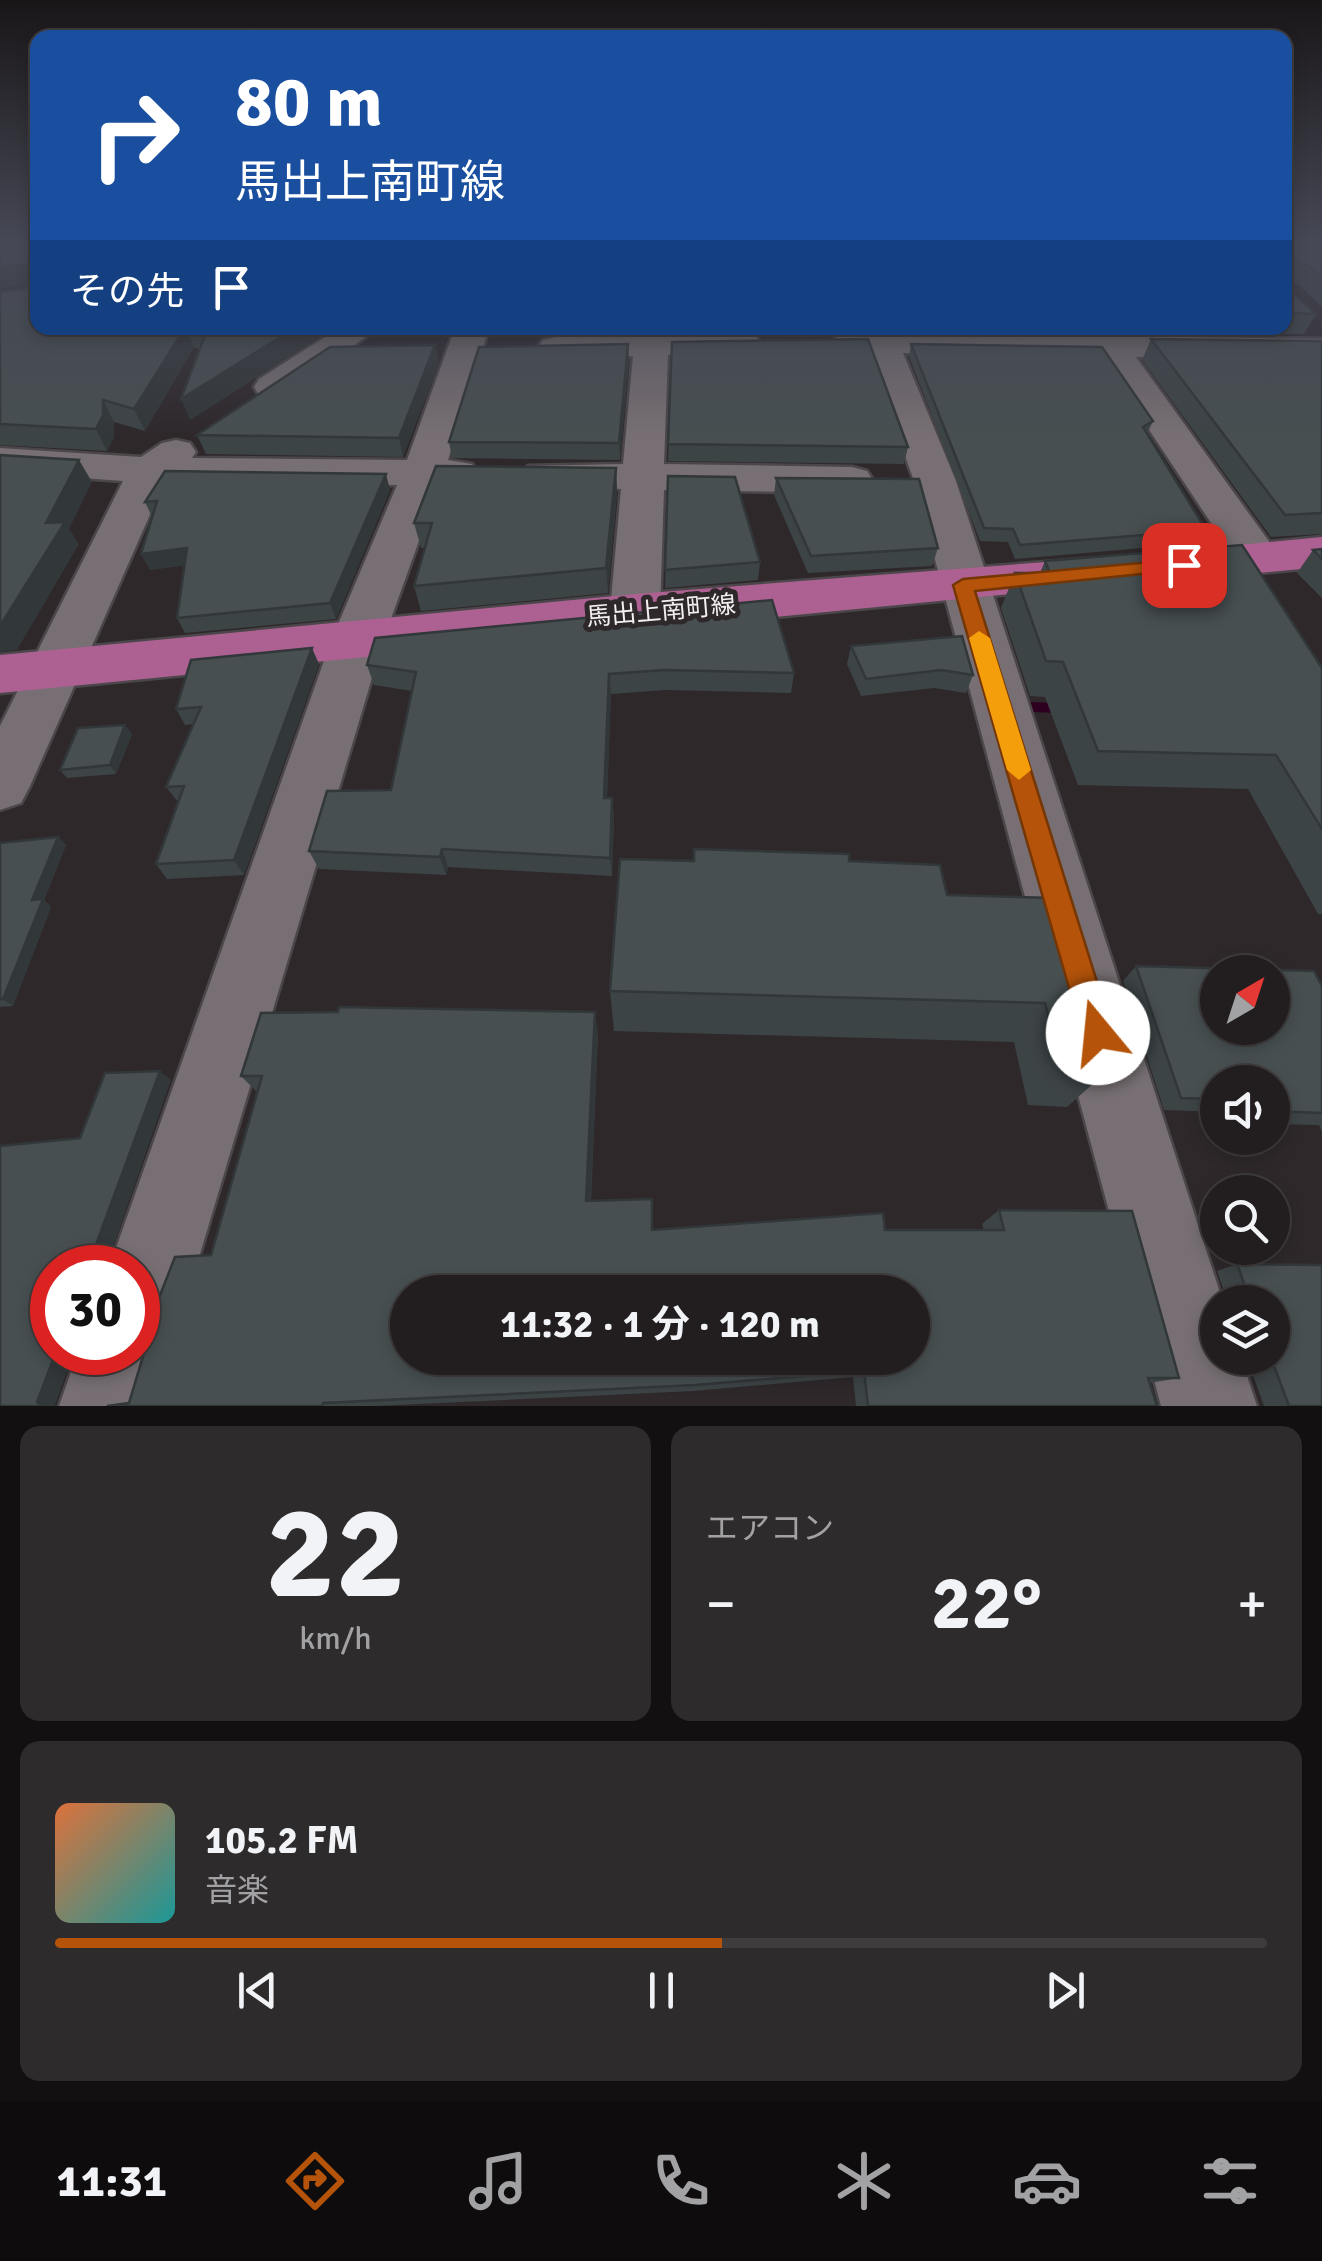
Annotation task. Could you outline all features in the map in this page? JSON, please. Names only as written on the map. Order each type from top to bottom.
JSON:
[{"type":"main road","name":"馬出上南町線","points":[[27,672],[635,612],[1322,552]]},
{"type":"street","points":[[1292,332],[1318,332]]},
{"type":"street","points":[[824,342],[872,335]]},
{"type":"street","points":[[879,335],[935,481],[1209,1406]]},
{"type":"street","points":[[992,335],[1158,335]]},
{"type":"street","points":[[635,612],[651,336]]},
{"type":"street","points":[[159,1245],[356,641],[477,345],[651,336],[785,342]]},
{"type":"street","points":[[1104,336],[1258,558]]},
{"type":"street","points":[[0,786],[27,672],[149,470],[230,415],[358,343]]},
{"type":"street","points":[[0,460],[149,470],[935,481]]},
{"type":"street","points":[[106,1406],[116,1375]]},
{"type":"building","points":[[0,306],[30,306],[30,335],[181,335],[134,409],[103,400],[103,415],[96,429],[0,424]]},
{"type":"building","points":[[1292,306],[1306,306],[1316,314],[1292,313]]},
{"type":"building","points":[[205,335],[284,335],[181,399]]},
{"type":"building","points":[[868,339],[908,447],[668,444],[672,342]]},
{"type":"building","points":[[1151,339],[1322,341],[1322,513],[1285,515]]},
{"type":"building","points":[[628,344],[619,443],[449,442],[479,347]]},
{"type":"building","points":[[911,344],[1102,347],[1153,421],[1143,427],[1206,530],[1020,545],[1013,529],[984,528]]},
{"type":"building","points":[[435,345],[399,438],[197,435],[330,347]]},
{"type":"building","points":[[0,455],[79,460],[46,523],[65,522],[0,626]]},
{"type":"building","points":[[436,466],[616,468],[606,568],[414,586],[432,523],[414,523]]},
{"type":"building","points":[[165,471],[386,474],[330,603],[177,618],[187,548],[141,554],[157,501],[145,502]]},
{"type":"building","points":[[668,476],[735,477],[760,562],[665,570]]},
{"type":"building","points":[[776,478],[919,479],[938,548],[811,556]]},
{"type":"building","points":[[1242,545],[1322,668],[1322,829],[1276,755],[1098,751],[1063,662],[1046,661],[1015,573],[1050,573],[1045,561]]},
{"type":"building","points":[[772,600],[794,673],[665,670],[609,674],[604,798],[612,798],[610,858],[442,849],[440,857],[309,851],[327,791],[391,790],[416,672],[367,665],[375,638]]},
{"type":"building","points":[[962,636],[973,675],[941,670],[866,679],[851,646]]},
{"type":"building","points":[[312,648],[234,860],[156,864],[184,786],[166,787],[201,707],[176,709],[191,660]]},
{"type":"building","points":[[125,725],[110,765],[60,770],[78,728]]},
{"type":"building","points":[[58,837],[32,900],[43,899],[0,999],[0,843]]},
{"type":"building","points":[[694,849],[849,854],[849,861],[940,865],[947,895],[1054,898],[1106,1072],[1062,1070],[1045,1003],[610,991],[620,859],[694,861]]},
{"type":"building","points":[[1136,966],[1200,968],[1200,1045],[1290,1045],[1290,970],[1314,971],[1322,986],[1322,1113],[1290,1112],[1290,1065],[1200,1065],[1200,1099],[1181,1098]]},
{"type":"building","points":[[339,1007],[595,1012],[586,1201],[652,1199],[652,1230],[883,1213],[885,1230],[1004,1230],[999,1210],[1132,1211],[1179,1378],[1148,1378],[1157,1406],[868,1406],[864,1375],[930,1375],[930,1275],[390,1275],[390,1375],[816,1375],[322,1406],[107,1406],[129,1403],[137,1375],[160,1375],[160,1295],[175,1257],[211,1255],[262,1076],[241,1076],[261,1013],[338,1012]]},
{"type":"building","points":[[160,1071],[96,1245],[30,1245],[30,1375],[47,1375],[37,1402],[43,1406],[0,1406],[0,1146],[80,1138],[105,1073]]},
{"type":"building","points":[[1237,1265],[1322,1265],[1322,1406],[1289,1406],[1277,1375],[1290,1375],[1290,1285],[1245,1285]]},
{"type":"waterway","points":[[1027,707],[1064,708]]},
{"type":"slow traffic","points":[[979,638],[1019,770]]},
{"type":"route","points":[[1098,1033],[963,585],[1184,565]]}]
